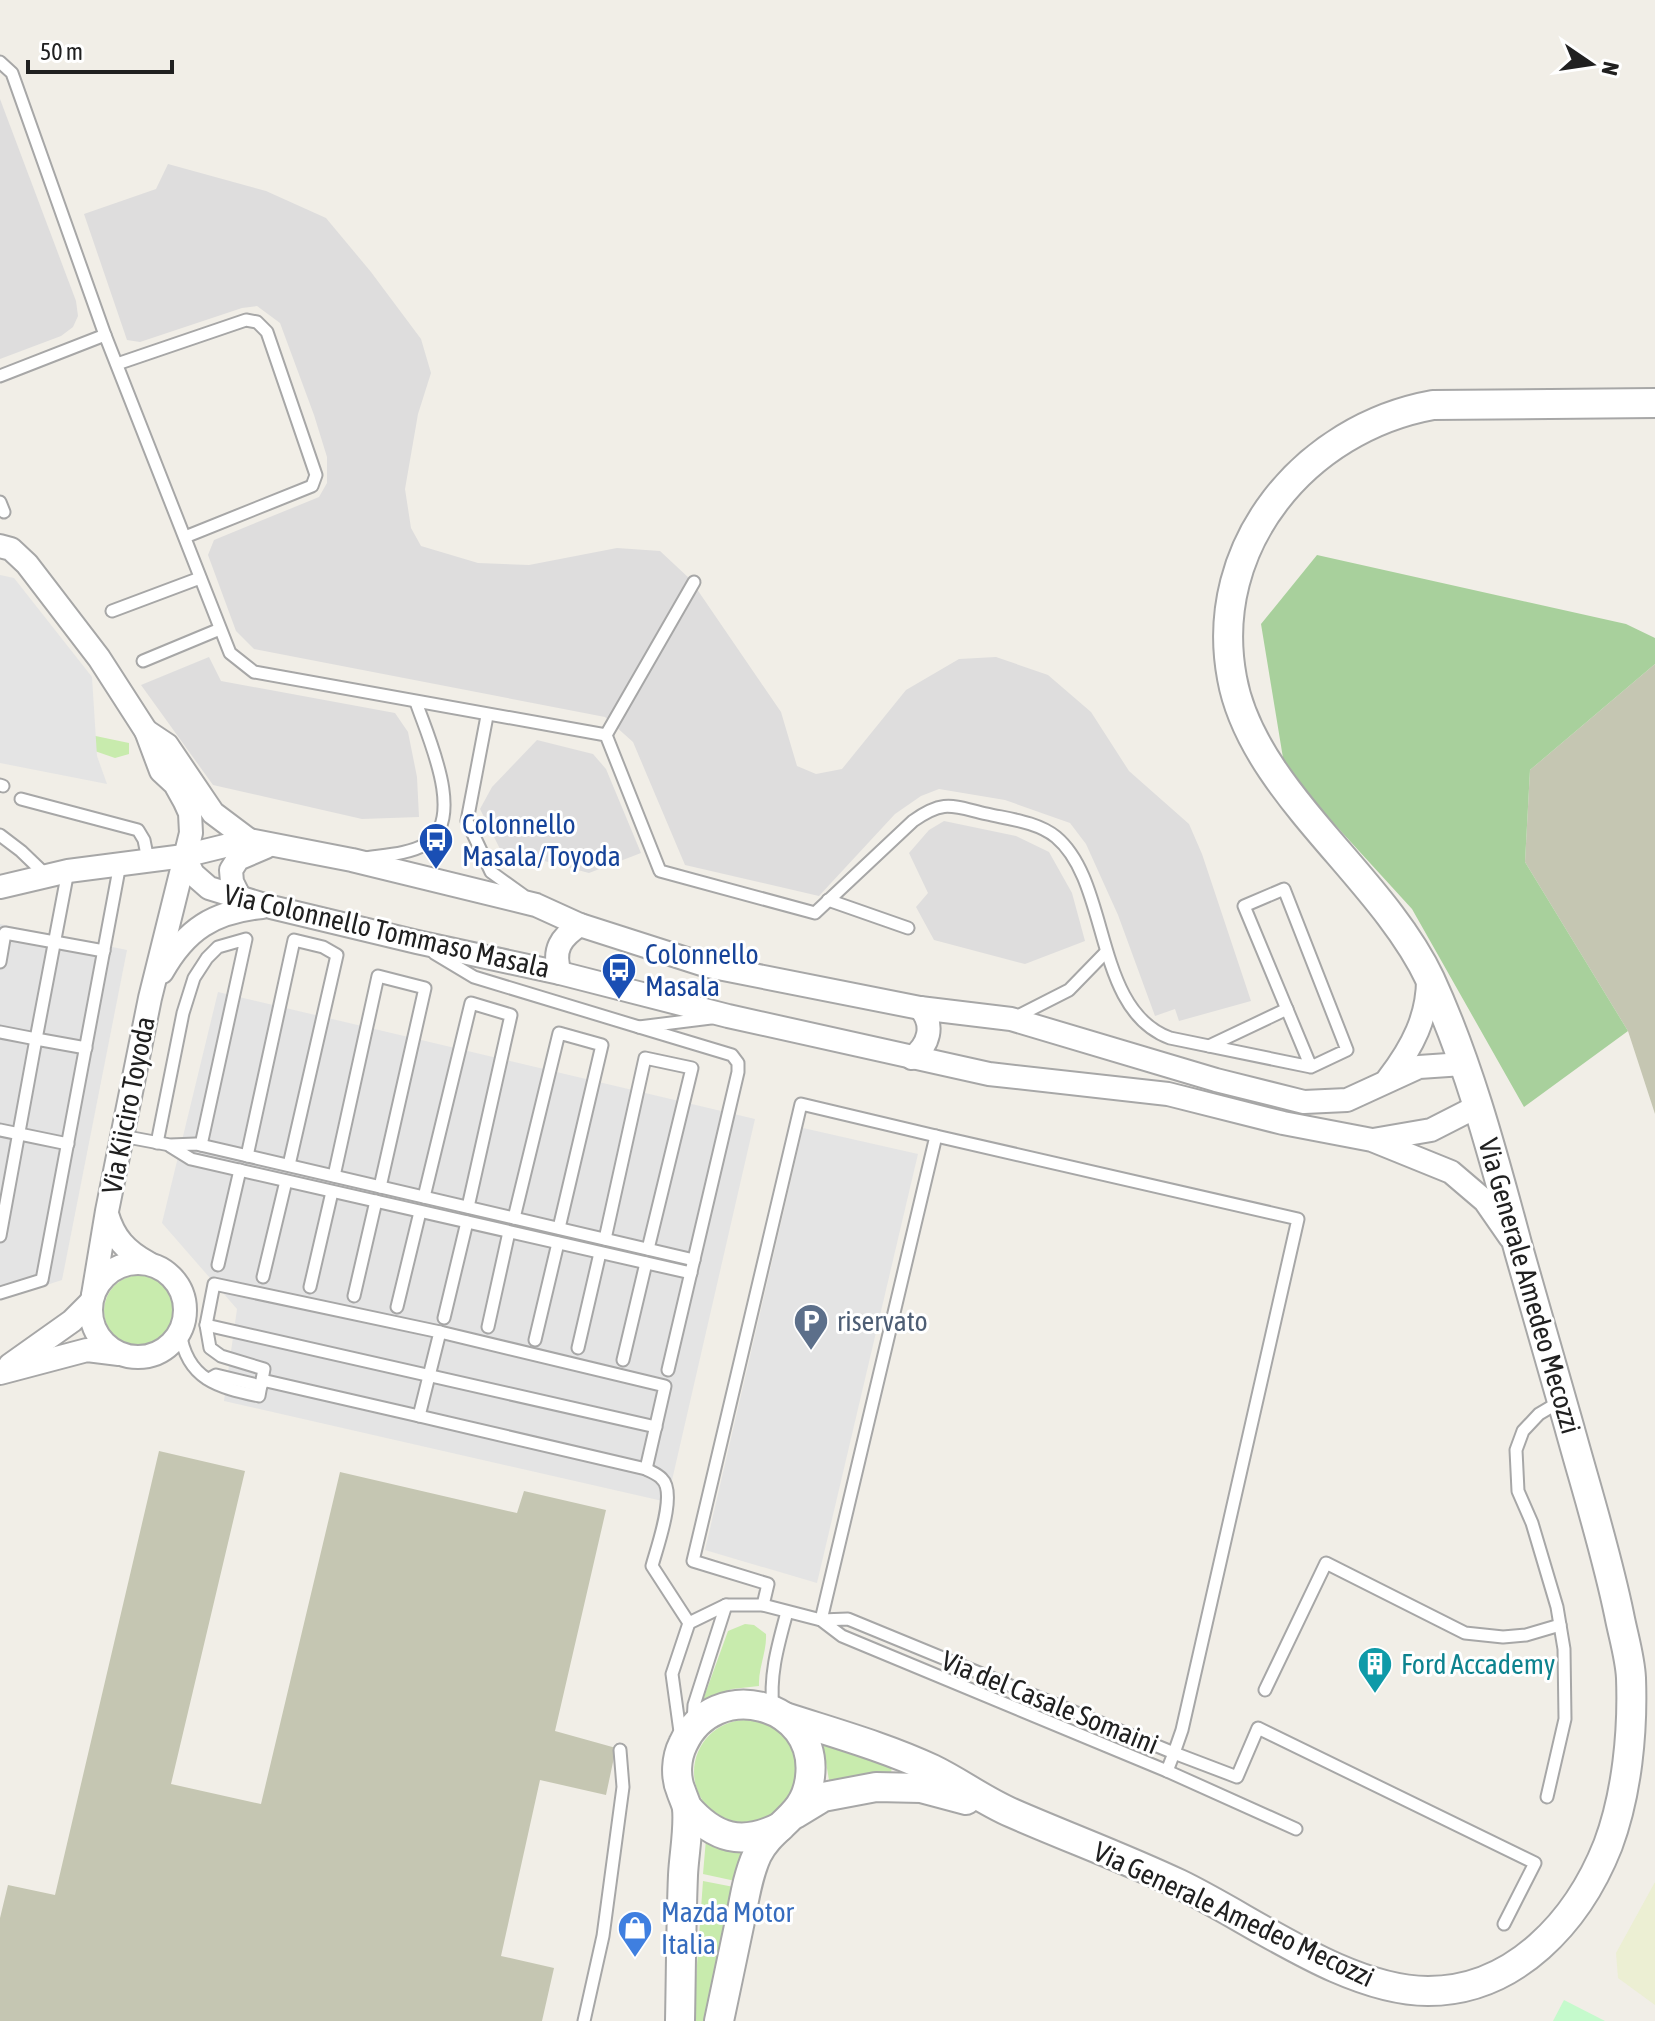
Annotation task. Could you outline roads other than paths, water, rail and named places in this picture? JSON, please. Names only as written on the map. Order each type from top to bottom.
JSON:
[{"type":"street","name":"Via Generale Amedeo Mecozzi","points":[[779,1714],[931,1769],[1003,1809],[1156,1873],[1301,1950],[1363,1979],[1388,1986],[1426,1991],[1487,1982],[1529,1957],[1575,1908],[1608,1844],[1623,1788],[1630,1725],[1631,1671],[1615,1596],[1480,1105],[1428,975],[1379,899],[1282,783],[1247,726],[1232,682],[1228,633],[1237,576],[1256,527],[1278,494],[1320,455],[1354,433],[1408,409],[1464,403],[1655,403]]},
{"type":"street","points":[[0,546],[11,549],[27,564],[99,658],[146,731],[167,745],[213,813],[260,843],[238,859],[231,870],[232,882],[240,898]]},
{"type":"street","name":"Via Kiiciro Toyoda","points":[[92,1299],[150,998],[191,833],[190,813],[175,784],[161,771],[146,731]]},
{"type":"street","name":"Via Colonnello Tommaso Masala","points":[[1372,1140],[1283,1123],[1168,1094],[989,1074],[417,942],[271,907],[209,888],[193,874],[184,856],[260,843],[352,860],[536,905],[580,925],[708,966],[920,1008],[1011,1019],[1216,1080],[1304,1102],[1347,1100],[1419,1067],[1463,1064]]},
{"type":"street","points":[[0,887],[120,863],[184,856]]},
{"type":"street","name":"Via Kiiciro Toyoda","points":[[150,998],[179,946],[193,931],[214,918],[236,910],[271,907]]},
{"type":"street","points":[[560,973],[557,951],[560,941],[580,925]]},
{"type":"street","points":[[1385,1083],[1412,1045],[1419,1029],[1428,994],[1428,975]]},
{"type":"street","points":[[912,1058],[929,1032],[927,1018],[920,1008]]},
{"type":"street","points":[[1372,1140],[1431,1130],[1480,1105]]},
{"type":"street","points":[[1372,1140],[1451,1172],[1485,1201],[1519,1251]]},
{"type":"street","name":"Via Kiiciro Toyoda","points":[[107,1211],[118,1240],[148,1263]]},
{"type":"street","points":[[148,1263],[160,1268],[179,1285],[185,1309],[180,1332],[166,1349],[135,1358],[87,1350],[0,1373],[72,1321],[92,1299],[108,1273],[119,1266],[148,1263]]},
{"type":"street","points":[[92,1299],[91,1318],[97,1334],[105,1345],[119,1354]]},
{"type":"street","points":[[680,2021],[687,1807],[677,1776],[687,1737],[710,1713],[727,1706],[744,1704],[779,1714],[802,1737],[811,1776],[805,1798],[758,1853],[747,1887],[719,2021]]},
{"type":"street","name":"Via Generale Amedeo Mecozzi","points":[[787,1821],[823,1797],[876,1787],[921,1788],[1003,1809]]},
{"type":"street","points":[[687,1807],[709,1829],[732,1837],[764,1835],[787,1821]]},
{"type":"lane","points":[[0,62],[12,73],[105,335],[230,653],[254,672],[606,735]]},
{"type":"lane","points":[[117,364],[246,320],[257,322],[267,332],[316,475],[312,486],[185,537]]},
{"type":"lane","points":[[0,376],[105,335]]},
{"type":"lane","points":[[112,611],[200,578]]},
{"type":"lane","points":[[606,735],[694,582]]},
{"type":"lane","points":[[143,661],[220,629]]},
{"type":"lane","points":[[352,860],[424,846],[439,830],[445,805],[442,778],[416,702]]},
{"type":"lane","points":[[487,716],[467,821],[491,872],[536,905]]},
{"type":"lane","points":[[606,735],[660,871],[815,913],[913,821],[931,808],[943,805],[958,807],[1028,824],[1054,836],[1078,866],[1106,952],[1132,1010],[1140,1020],[1170,1038],[1311,1067],[1347,1050],[1284,889],[1244,906],[1311,1067]]},
{"type":"lane","points":[[21,799],[138,830],[144,840],[148,860]]},
{"type":"lane","points":[[0,835],[58,874],[55,942],[0,1236]]},
{"type":"lane","points":[[0,1293],[42,1280],[120,863]]},
{"type":"lane","points":[[828,900],[908,928]]},
{"type":"lane","points":[[0,962],[5,933],[104,951]]},
{"type":"lane","points":[[164,1144],[183,1013],[194,978],[218,947],[246,939],[201,1145]]},
{"type":"lane","points":[[247,1156],[294,940],[310,943],[337,955],[289,1165]]},
{"type":"lane","points":[[417,942],[474,977],[732,1055],[738,1063],[668,1370]]},
{"type":"lane","points":[[1011,1019],[1069,990],[1106,952]]},
{"type":"lane","points":[[334,1176],[378,976],[425,988],[380,1187]]},
{"type":"lane","points":[[424,1197],[471,1003],[511,1015],[468,1207]]},
{"type":"lane","points":[[1208,1046],[1287,1009]]},
{"type":"lane","points":[[639,1027],[728,1016]]},
{"type":"lane","points":[[0,1032],[86,1048]]},
{"type":"lane","points":[[514,1218],[559,1033],[602,1045],[559,1228]]},
{"type":"lane","points":[[605,1239],[645,1058],[692,1068],[648,1249]]},
{"type":"lane","points":[[763,1605],[768,1584],[693,1561],[801,1104],[1298,1219],[1182,1730],[1174,1753],[1237,1777],[1258,1728],[1535,1863],[1504,1924]]},
{"type":"lane","points":[[0,1130],[68,1144]]},
{"type":"lane","points":[[122,1136],[164,1144],[201,1145],[694,1260]]},
{"type":"lane","points":[[687,1737],[672,1674],[689,1623],[726,1605],[763,1605],[821,1620],[936,1136]]},
{"type":"lane","points":[[164,1144],[191,1159],[691,1273]]},
{"type":"lane","points":[[218,1265],[240,1170]]},
{"type":"lane","points":[[263,1277],[286,1181]]},
{"type":"lane","points":[[310,1287],[332,1192]]},
{"type":"lane","points":[[354,1296],[376,1201]]},
{"type":"lane","points":[[397,1307],[420,1212]]},
{"type":"lane","points":[[444,1318],[467,1222]]},
{"type":"lane","points":[[488,1327],[509,1232]]},
{"type":"lane","points":[[535,1340],[558,1243]]},
{"type":"lane","points":[[578,1348],[600,1253]]},
{"type":"lane","points":[[623,1360],[646,1263]]},
{"type":"lane","points":[[262,1383],[210,1348],[206,1325],[214,1284],[440,1332],[665,1386],[646,1469]]},
{"type":"lane","points":[[206,1325],[656,1427]]},
{"type":"lane","points":[[180,1332],[182,1349],[191,1364],[212,1384],[262,1383],[646,1469],[662,1478],[668,1488],[652,1566],[689,1623]]},
{"type":"lane","points":[[419,1416],[440,1332]]},
{"type":"lane","points":[[1547,1797],[1565,1719],[1564,1649],[1545,1565],[1518,1491],[1516,1450],[1523,1431],[1539,1414],[1561,1400]]},
{"type":"lane","points":[[1265,1690],[1326,1563],[1465,1633],[1503,1637],[1526,1635],[1560,1625]]},
{"type":"lane","points":[[687,1737],[726,1605]]},
{"type":"lane","points":[[779,1714],[771,1688],[773,1663],[787,1612]]},
{"type":"lane","name":"Via del Casale Somaini","points":[[848,1619],[1174,1753],[1167,1771],[842,1636],[821,1620],[848,1619]]},
{"type":"lane","points":[[584,2021],[603,1936],[623,1787],[620,1750]]},
{"type":"lane","points":[[1167,1771],[1296,1829]]},
{"type":"place","name":"Colonnello Masala/Toyoda","points":[[436,871]]},
{"type":"place","name":"Colonnello Masala","points":[[619,1001]]},
{"type":"place","name":"riservato","points":[[811,1352]]},
{"type":"place","name":"Ford Accademy","points":[[1375,1695]]},
{"type":"place","name":"Mazda Motor Italia","points":[[635,1959]]}]
